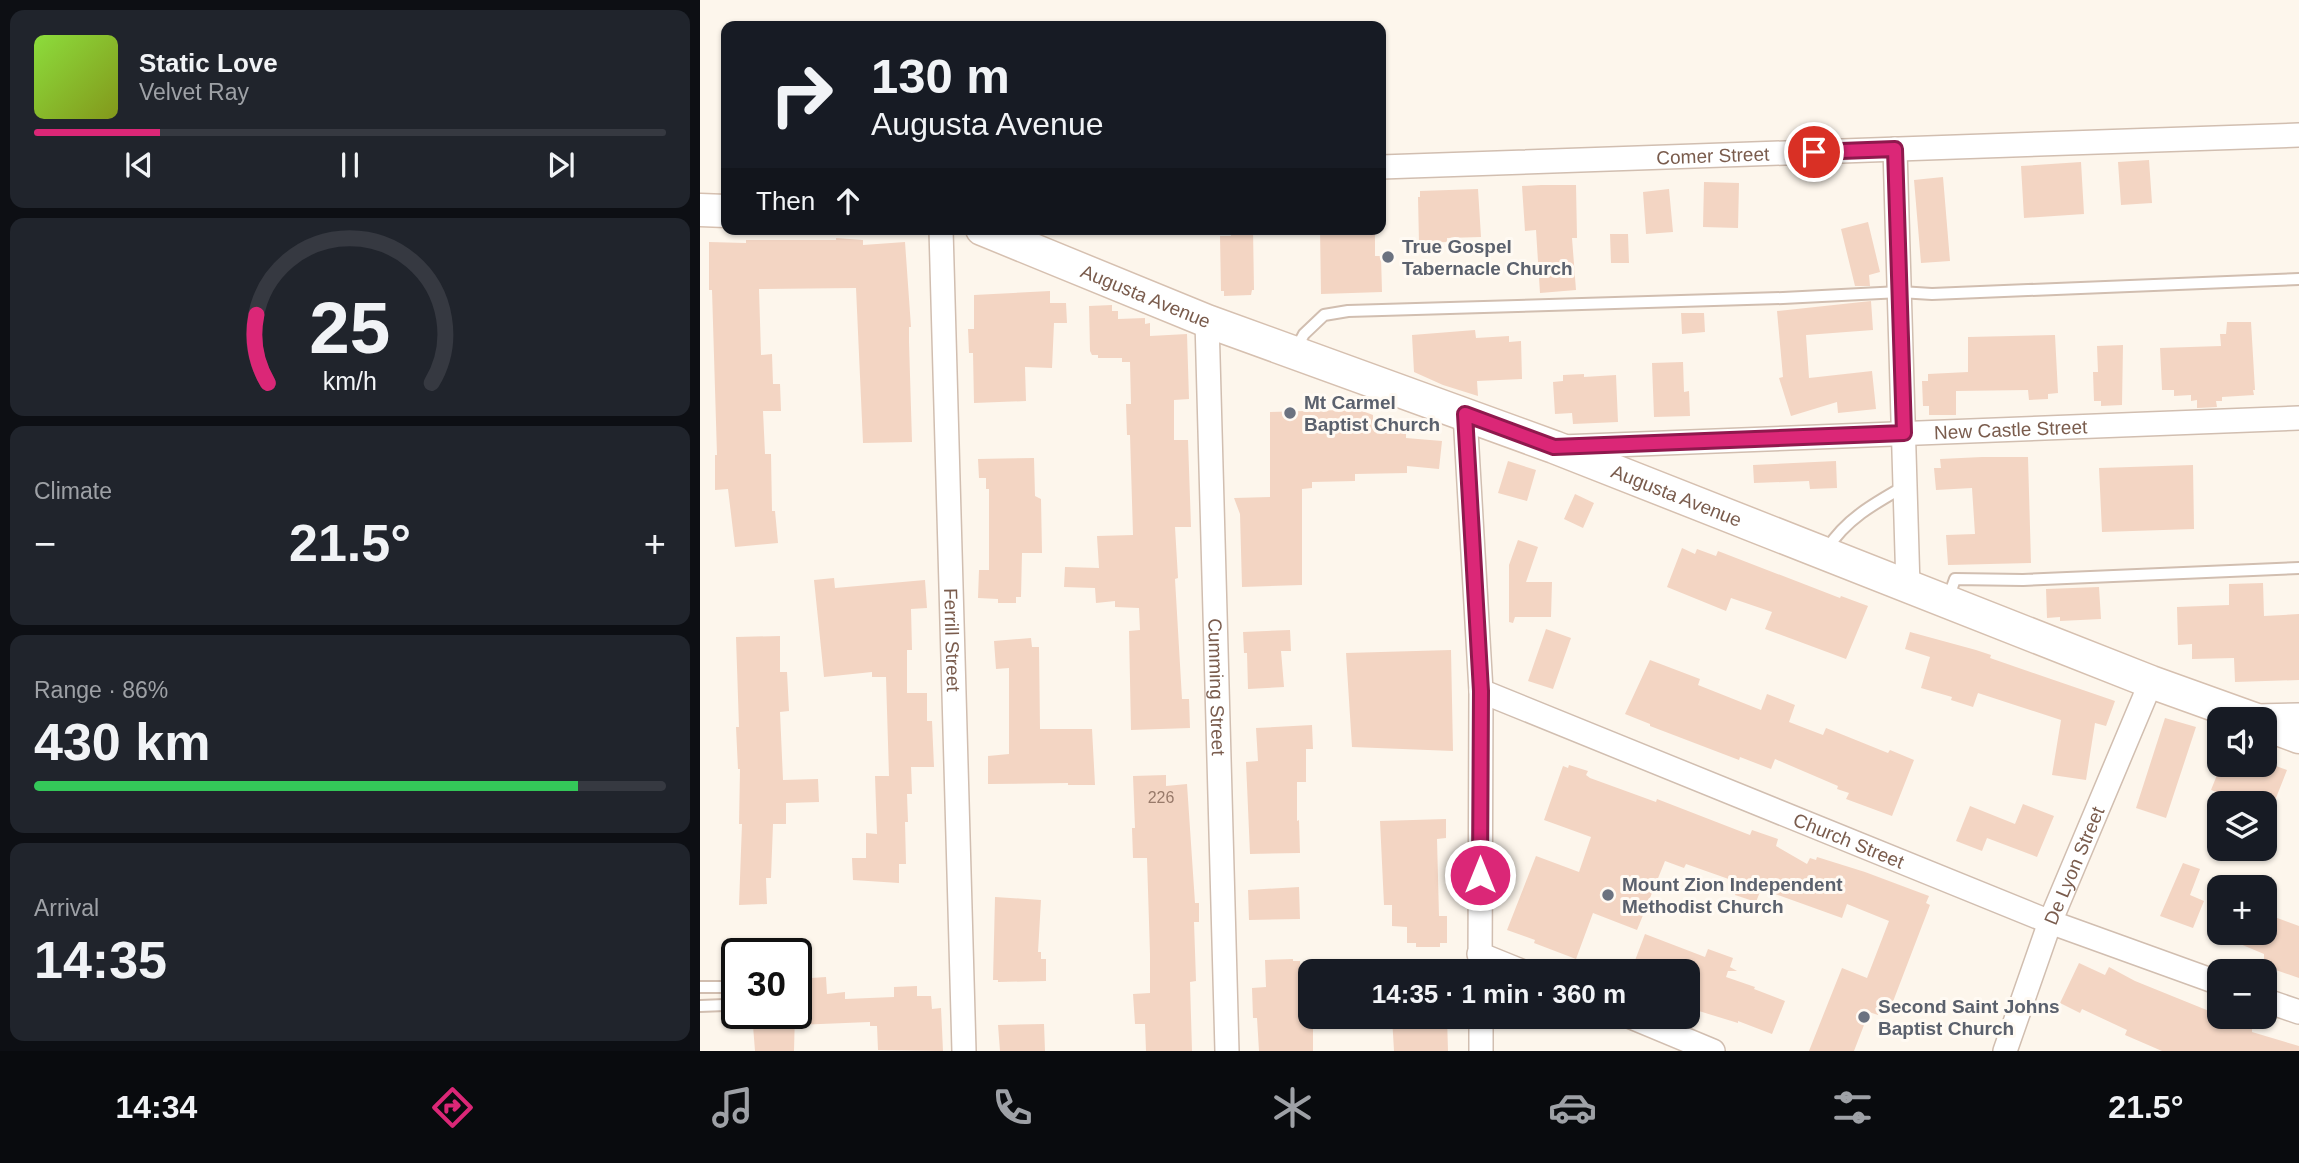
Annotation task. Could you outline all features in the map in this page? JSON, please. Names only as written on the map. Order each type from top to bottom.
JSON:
[{"type":"main road","points":[[700,211],[721,211]]},
{"type":"main road","name":"Augusta Avenue","points":[[997,235],[1207,321],[1554,447],[2219,707]]},
{"type":"main road","name":"Augusta Avenue","points":[[2277,728],[2299,737]]},
{"type":"street","name":"Comer Street","points":[[1386,167],[2299,135]]},
{"type":"street","points":[[1895,149],[1908,587]]},
{"type":"street","name":"Ferrill Street","points":[[941,235],[964,1051]]},
{"type":"street","name":"Cumming Street","points":[[1207,321],[1227,1051]]},
{"type":"street","points":[[1465,414],[1481,691],[1480,959]]},
{"type":"street","name":"New Castle Street","points":[[1554,447],[2299,418]]},
{"type":"street","name":"De Lyon Street","points":[[2006,1051],[2050,922],[2151,682]]},
{"type":"street","name":"Church Street","points":[[1481,691],[2050,922],[2207,979]]},
{"type":"street","points":[[2277,718],[2299,715]]},
{"type":"street","points":[[2277,1004],[2299,1012]]},
{"type":"street","points":[[1481,1029],[1481,1051]]},
{"type":"street","points":[[1660,1029],[1713,1051]]},
{"type":"lane","points":[[1294,352],[1304,334],[1324,316],[1348,311],[2299,279]]},
{"type":"lane","points":[[1824,554],[1832,540],[1865,508],[1905,486]]},
{"type":"lane","points":[[1946,602],[1955,579],[2023,580],[2299,568]]},
{"type":"lane","points":[[700,987],[721,987]]},
{"type":"lane","points":[[700,1006],[721,1005]]},
{"type":"building","points":[[2149,160],[2152,203],[2121,205],[2118,162]]},
{"type":"building","points":[[2081,162],[2084,214],[2024,218],[2021,166]]},
{"type":"building","points":[[1943,177],[1950,261],[1921,263],[1914,180]]},
{"type":"building","points":[[1704,182],[1739,183],[1738,228],[1703,227]]},
{"type":"building","points":[[1576,185],[1577,238],[1572,238],[1576,290],[1540,293],[1536,230],[1525,231],[1522,186]]},
{"type":"building","points":[[1478,189],[1481,237],[1447,238],[1447,242],[1419,243],[1420,191]]},
{"type":"building","points":[[1669,189],[1673,232],[1646,234],[1643,192]]},
{"type":"building","points":[[1868,222],[1880,272],[1869,275],[1870,286],[1855,286],[1841,229]]},
{"type":"building","points":[[1610,234],[1628,234],[1629,263],[1611,263]]},
{"type":"building","points":[[1253,235],[1254,290],[1251,295],[1224,296],[1224,291],[1221,291],[1220,236]]},
{"type":"building","points":[[1320,235],[1375,235],[1375,256],[1381,256],[1382,292],[1321,294]]},
{"type":"building","points":[[746,240],[863,240],[863,245],[905,242],[911,327],[909,342],[912,442],[863,443],[856,288],[759,289],[761,355],[772,354],[773,384],[780,384],[781,411],[763,411],[765,454],[771,454],[772,511],[775,511],[778,543],[735,547],[728,489],[715,490],[717,455],[709,242],[746,243]]},
{"type":"building","points":[[1050,291],[1050,303],[1066,303],[1067,323],[1054,323],[1052,368],[1025,367],[1026,401],[974,403],[973,353],[969,353],[968,329],[974,329],[974,295]]},
{"type":"building","points":[[1871,301],[1873,330],[1806,335],[1809,378],[1872,371],[1876,409],[1838,413],[1837,402],[1791,416],[1779,378],[1783,377],[1777,311]]},
{"type":"building","points":[[1112,305],[1112,311],[1118,311],[1118,319],[1145,318],[1145,324],[1150,323],[1150,336],[1187,334],[1189,399],[1174,400],[1174,440],[1188,440],[1191,527],[1175,527],[1178,578],[1175,579],[1182,699],[1189,699],[1190,728],[1131,730],[1129,631],[1140,630],[1139,608],[1115,607],[1115,601],[1096,603],[1095,588],[1064,587],[1065,567],[1099,568],[1097,536],[1133,535],[1130,435],[1127,435],[1126,404],[1131,404],[1130,362],[1122,362],[1122,358],[1098,358],[1098,355],[1092,355],[1090,351],[1089,306]]},
{"type":"building","points":[[1681,313],[1704,313],[1705,332],[1682,334]]},
{"type":"building","points":[[2227,322],[2251,322],[2254,395],[2222,397],[2222,401],[2216,401],[2217,407],[2197,408],[2197,400],[2191,401],[2191,395],[2174,396],[2174,390],[2162,390],[2160,348],[2221,346],[2220,334],[2226,334]]},
{"type":"building","points":[[1475,330],[1476,338],[1509,336],[1509,342],[1521,341],[1522,379],[1477,381],[1478,396],[1414,372],[1412,335]]},
{"type":"building","points":[[2055,335],[2058,393],[2048,394],[2048,399],[2029,400],[2028,390],[1956,391],[1956,415],[1929,415],[1929,406],[1923,406],[1922,381],[1928,381],[1928,374],[1968,372],[1968,337]]},
{"type":"building","points":[[2123,345],[2122,405],[2101,406],[2101,401],[2094,401],[2093,372],[2098,372],[2097,346]]},
{"type":"building","points":[[1683,362],[1684,392],[1689,391],[1690,416],[1654,417],[1652,363]]},
{"type":"building","points":[[1584,374],[1584,377],[1616,375],[1618,422],[1573,424],[1572,413],[1555,414],[1553,382],[1563,381],[1563,375]]},
{"type":"building","points":[[1341,403],[1373,415],[1373,425],[1406,424],[1406,438],[1442,441],[1439,469],[1407,466],[1407,473],[1355,474],[1355,481],[1312,482],[1312,488],[1302,489],[1302,585],[1242,587],[1240,514],[1234,498],[1270,497],[1270,412],[1341,410]]},
{"type":"building","points":[[2028,457],[2031,563],[1948,565],[1946,535],[1975,534],[1972,488],[1936,490],[1934,468],[1941,468],[1940,459]]},
{"type":"building","points":[[1034,458],[1035,496],[1041,499],[1042,553],[1022,553],[1021,597],[1016,597],[1016,603],[998,603],[998,599],[978,598],[979,570],[989,570],[989,489],[986,489],[986,478],[979,478],[978,459]]},
{"type":"building","points":[[1508,461],[1536,470],[1527,501],[1498,493]]},
{"type":"building","points":[[1836,461],[1837,488],[1810,489],[1809,481],[1754,483],[1753,465]]},
{"type":"building","points":[[2193,465],[2194,529],[2102,532],[2099,468]]},
{"type":"building","points":[[1575,494],[1594,503],[1583,528],[1564,519]]},
{"type":"building","points":[[1518,540],[1538,547],[1526,582],[1552,582],[1551,617],[1515,617],[1513,623],[1509,622],[1509,565]]},
{"type":"building","points":[[1682,548],[1695,554],[1697,549],[1716,556],[1718,551],[1840,598],[1841,596],[1868,606],[1846,659],[1765,629],[1772,612],[1731,598],[1726,611],[1667,587]]},
{"type":"building","points":[[834,578],[835,588],[925,580],[927,608],[911,609],[912,650],[907,650],[907,693],[927,693],[927,721],[932,721],[934,767],[911,767],[912,794],[907,794],[908,822],[905,822],[906,864],[899,864],[899,883],[853,880],[852,858],[866,858],[866,833],[877,834],[875,776],[889,776],[886,677],[872,677],[872,672],[824,677],[814,580]]},
{"type":"building","points":[[2263,583],[2264,616],[2299,614],[2299,680],[2235,682],[2234,658],[2192,659],[2192,644],[2178,645],[2177,607],[2229,605],[2229,584]]},
{"type":"building","points":[[2099,587],[2101,619],[2060,621],[2060,617],[2047,618],[2046,589]]},
{"type":"building","points":[[1546,629],[1571,638],[1553,689],[1528,681]]},
{"type":"building","points":[[1290,630],[1291,651],[1281,651],[1284,687],[1248,689],[1247,653],[1244,653],[1243,632]]},
{"type":"building","points":[[1910,632],[1991,655],[1990,658],[2115,701],[2106,726],[2095,723],[2086,780],[2052,775],[2061,720],[1978,693],[1973,707],[1951,700],[1952,697],[1921,688],[1930,657],[1905,649]]},
{"type":"building","points":[[780,636],[780,672],[787,672],[789,711],[780,712],[783,780],[818,779],[819,802],[786,803],[786,824],[773,824],[771,878],[766,878],[767,904],[739,905],[742,824],[739,824],[736,637]]},
{"type":"building","points":[[1031,638],[1032,647],[1039,647],[1040,729],[1092,729],[1095,785],[988,784],[988,756],[1009,754],[1009,668],[996,669],[994,641]]},
{"type":"building","points":[[1451,650],[1453,751],[1352,747],[1346,653]]},
{"type":"building","points":[[1650,660],[1700,679],[1698,685],[1761,710],[1767,694],[1795,705],[1789,722],[1823,735],[1826,728],[1888,753],[1890,750],[1914,760],[1892,816],[1846,799],[1849,793],[1837,789],[1838,786],[1775,759],[1771,769],[1740,757],[1739,760],[1625,714]]},
{"type":"building","points":[[2165,718],[2196,727],[2166,818],[2136,808]]},
{"type":"building","points":[[1312,725],[1313,749],[1306,749],[1306,782],[1297,782],[1300,853],[1250,854],[1246,762],[1258,761],[1256,728]]},
{"type":"building","points":[[1569,765],[1588,771],[1586,775],[1590,778],[1656,802],[1657,799],[1750,835],[1752,830],[1778,839],[1776,846],[1807,864],[1810,858],[1816,860],[1817,857],[1929,896],[1926,903],[1930,905],[1889,1012],[1880,1008],[1878,1015],[1869,1012],[1854,1051],[1809,1051],[1842,968],[1867,978],[1889,921],[1847,904],[1842,918],[1761,889],[1756,902],[1735,895],[1740,883],[1686,864],[1684,868],[1665,861],[1637,930],[1593,913],[1576,959],[1507,930],[1536,856],[1579,872],[1591,837],[1544,820],[1563,766],[1568,768]]},
{"type":"building","points":[[2277,766],[2287,770],[2277,795],[2277,791],[2211,790],[2216,777],[2277,777]]},
{"type":"building","points":[[1166,775],[1166,786],[1187,784],[1195,903],[1199,903],[1199,922],[1194,922],[1196,981],[1190,982],[1192,1051],[1146,1051],[1145,1024],[1135,1024],[1133,994],[1150,993],[1150,954],[1147,858],[1133,858],[1133,776]]},
{"type":"building","points":[[2023,804],[2054,816],[2037,857],[1987,838],[1982,851],[1956,841],[1970,806],[2015,824]]},
{"type":"building","points":[[1446,819],[1446,838],[1437,839],[1439,916],[1447,916],[1447,943],[1440,943],[1440,947],[1416,947],[1416,943],[1407,943],[1407,927],[1392,926],[1392,905],[1384,905],[1380,821]]},
{"type":"building","points":[[2183,863],[2200,869],[2190,895],[2204,901],[2193,928],[2160,916]]},
{"type":"building","points":[[1299,887],[1300,919],[1249,920],[1248,890]]},
{"type":"building","points":[[995,897],[1041,900],[1038,952],[1041,952],[1041,959],[1046,959],[1046,981],[993,980]]},
{"type":"building","points":[[2277,918],[2299,926],[2299,978],[2277,970],[2277,959],[2264,959],[2264,954],[2243,945],[2277,945]]},
{"type":"building","points":[[1645,934],[1705,957],[1708,949],[1733,958],[1730,967],[1737,971],[1728,971],[1726,977],[1785,1001],[1772,1034],[1738,1021],[1700,1011],[1700,959],[1636,959]]},
{"type":"building","points":[[1265,960],[1298,961],[1298,1029],[1313,1029],[1313,1051],[1259,1051],[1257,1018],[1253,1018],[1252,988],[1266,987]]},
{"type":"building","points":[[2079,963],[2105,975],[2109,967],[2135,981],[2207,1010],[2207,1029],[2252,1029],[2252,1032],[2299,1046],[2299,1051],[2162,1051],[2125,1035],[2127,1030],[2082,1009],[2080,1013],[2060,1003]]},
{"type":"building","points":[[826,977],[827,994],[845,992],[845,999],[894,997],[894,987],[917,986],[917,996],[931,996],[932,1009],[941,1008],[943,1051],[878,1050],[877,1026],[870,1026],[870,1022],[812,1024],[812,978]]},
{"type":"building","points":[[1044,1024],[1045,1051],[1000,1051],[998,1025]]},
{"type":"building","points":[[753,1029],[795,1029],[794,1051],[755,1051]]},
{"type":"building","points":[[1393,1029],[1447,1029],[1448,1051],[1394,1051]]},
{"type":"place","name":"True Gospel Tabernacle Church","points":[[1388,257]]},
{"type":"place","name":"Mt Carmel Baptist Church","points":[[1290,413]]},
{"type":"place","name":"Mount Zion Independent Methodist Church","points":[[1608,895]]},
{"type":"place","name":"Second Saint Johns Baptist Church","points":[[1864,1017]]},
{"type":"route","points":[[1480,875],[1481,691],[1465,414],[1554,447],[1904,433],[1895,149],[1814,152]]}]
